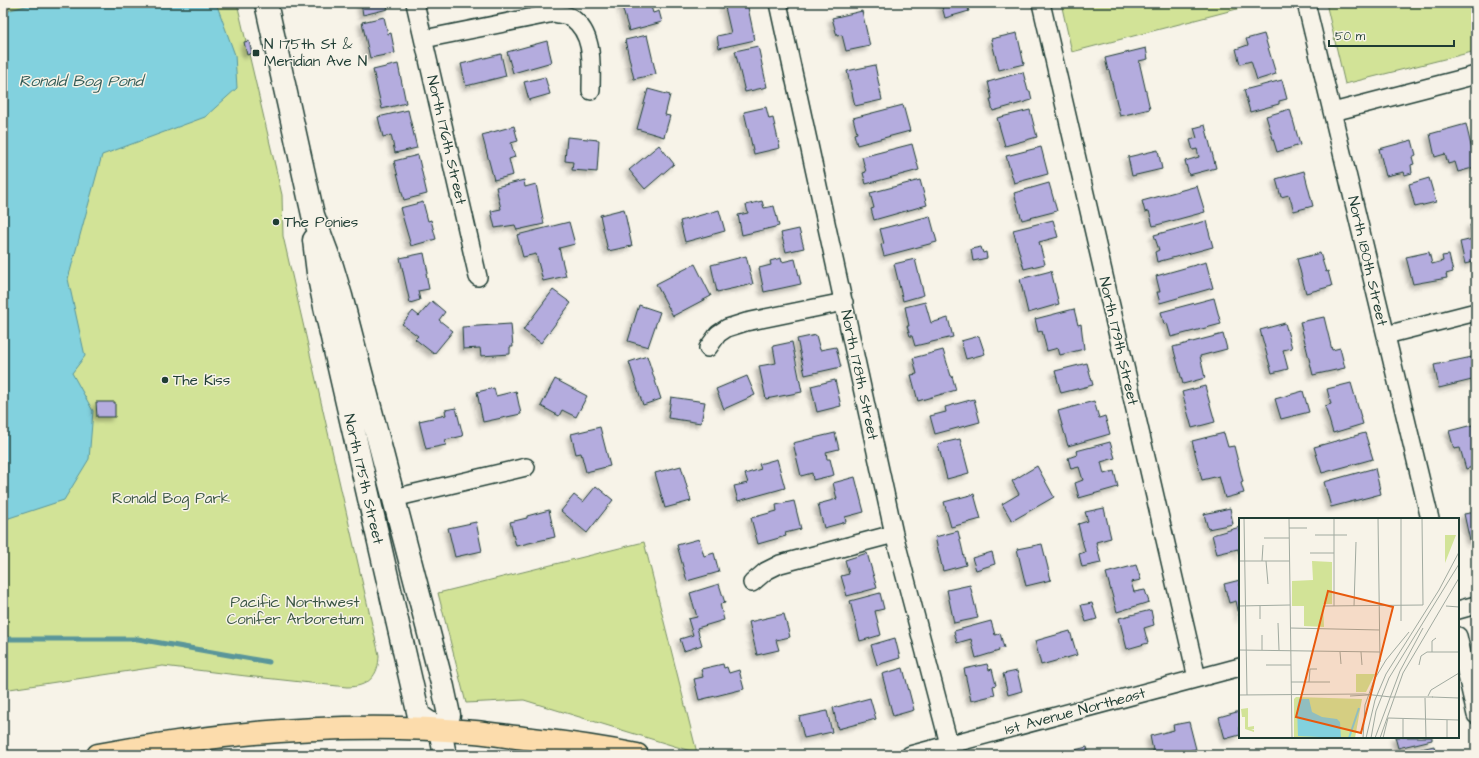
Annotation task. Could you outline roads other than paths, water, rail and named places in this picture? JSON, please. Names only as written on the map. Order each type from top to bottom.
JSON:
[{"type":"highway","points":[[98,755],[139,747],[231,735],[318,730],[397,728],[475,732],[578,745],[637,755]]},
{"type":"main road","name":"North 175th Street","points":[[266,3],[313,215],[332,266],[341,296],[449,715],[440,730],[419,716],[410,681],[319,279],[314,251],[313,215]]},
{"type":"main road","points":[[440,730],[445,755]]},
{"type":"street","name":"North 176th Street","points":[[416,3],[478,277]]},
{"type":"street","name":"North 178th Street","points":[[778,3],[894,534],[950,744]]},
{"type":"street","name":"North 179th Street","points":[[1041,3],[1197,678]]},
{"type":"street","name":"North 180th Street","points":[[1306,3],[1430,518]]},
{"type":"street","points":[[424,40],[554,13],[571,17],[583,29],[591,51],[591,91]]},
{"type":"street","points":[[1332,112],[1476,75]]},
{"type":"street","points":[[708,348],[718,334],[727,328],[746,322],[844,302]]},
{"type":"street","points":[[1386,335],[1476,312]]},
{"type":"street","points":[[394,498],[526,467]]},
{"type":"street","points":[[752,583],[766,571],[780,564],[894,534]]},
{"type":"street","points":[[1459,610],[1476,605]]},
{"type":"street","points":[[1459,640],[1476,715]]},
{"type":"street","name":"1st Avenue Northeast","points":[[910,755],[1239,667]]},
{"type":"water","name":"Ronald Bog Pond","points":[[37,3],[216,3],[235,55],[237,88],[205,117],[102,155],[68,279],[85,356],[72,373],[93,411],[89,459],[64,500],[3,520],[3,12]]},
{"type":"waterway","points":[[3,639],[138,639],[269,662]]},
{"type":"place","name":"N 175th St & Meridian Ave N","points":[[256,53]]},
{"type":"place","name":"The Ponies","points":[[276,222]]},
{"type":"place","name":"The Kiss","points":[[165,380]]},
{"type":"park label","name":"Ronald Bog Park","points":[[171,498]]},
{"type":"park label","name":"Pacific Northwest Conifer Arboretum","points":[[295,610]]}]
